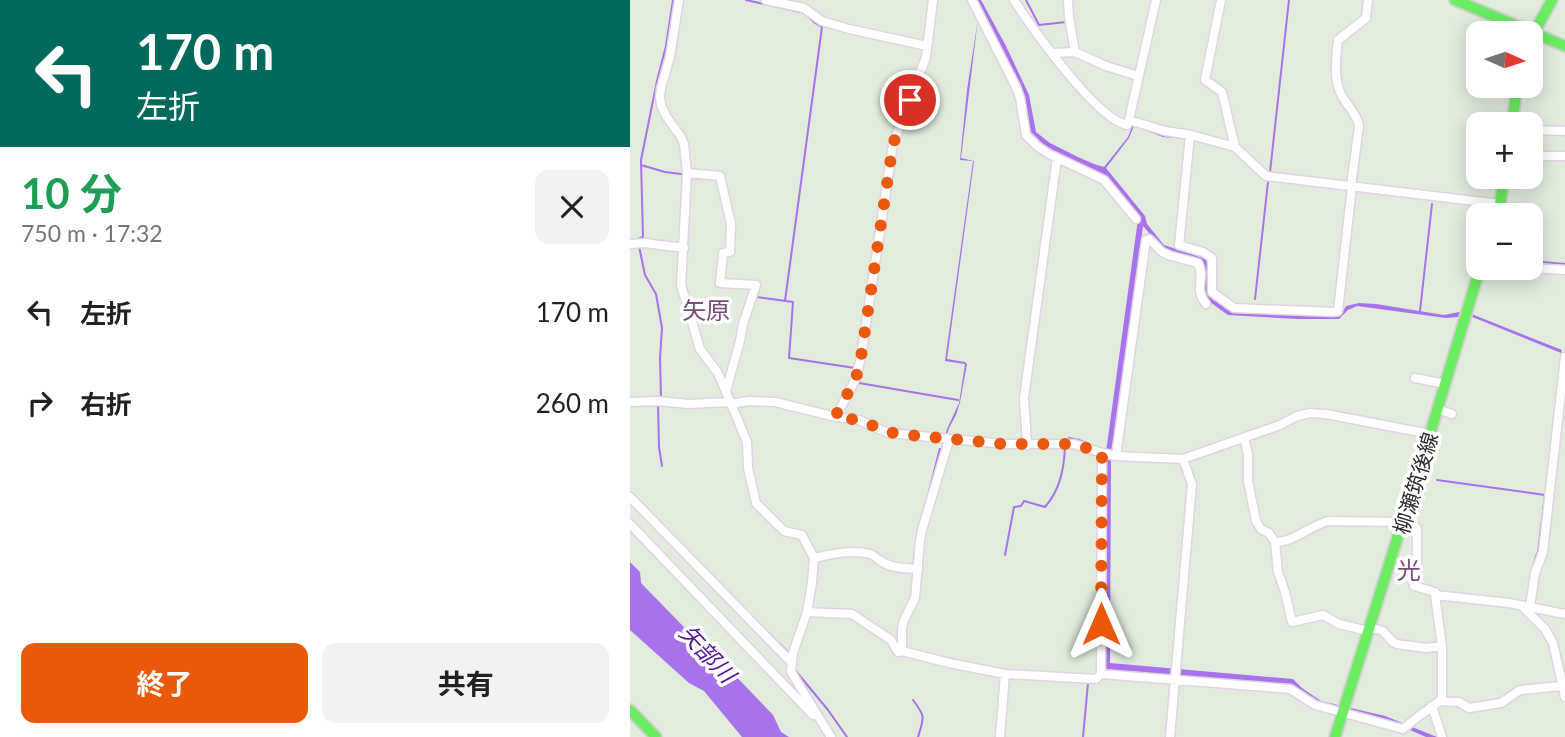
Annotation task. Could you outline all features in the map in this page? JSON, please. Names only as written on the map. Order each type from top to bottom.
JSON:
[{"type":"main road","points":[[1455,0],[1501,21]]},
{"type":"main road","points":[[1540,21],[1552,0]]},
{"type":"main road","points":[[1544,39],[1565,46]]},
{"type":"main road","name":"柳瀬筑後線","points":[[1335,737],[1476,280]]},
{"type":"main road","points":[[630,710],[656,737]]},
{"type":"street","points":[[679,0],[670,57],[660,97],[666,116],[684,144],[687,173],[681,285],[700,349],[718,373],[747,442],[748,468],[756,503],[785,531],[802,535],[814,558],[807,611],[793,653],[791,671],[831,737]]},
{"type":"street","points":[[766,0],[804,8],[822,21],[849,29],[928,46]]},
{"type":"street","points":[[835,417],[856,378],[861,357],[893,144],[926,57],[933,0]]},
{"type":"street","points":[[972,0],[1016,87],[1026,135],[1037,146],[1057,158],[1104,180],[1136,219]]},
{"type":"street","points":[[1014,0],[1079,86],[1105,114],[1127,125],[1156,0]]},
{"type":"street","points":[[1068,0],[1075,52]]},
{"type":"street","points":[[1221,0],[1205,79],[1222,92],[1235,147]]},
{"type":"street","points":[[1190,135],[1179,245],[1203,252],[1212,258],[1212,292],[1234,308],[1338,311],[1359,126],[1353,111],[1338,89],[1337,51],[1339,40],[1366,18],[1368,0]]},
{"type":"street","points":[[1053,53],[1075,52],[1138,76]]},
{"type":"street","points":[[1129,120],[1165,131],[1228,144],[1235,147],[1266,176],[1352,186],[1466,205]]},
{"type":"street","points":[[1543,130],[1565,131]]},
{"type":"street","points":[[1543,156],[1565,156]]},
{"type":"street","points":[[1027,445],[1024,398],[1057,158]]},
{"type":"street","points":[[687,173],[720,176],[731,224],[730,252],[723,253],[720,283],[756,285],[726,391]]},
{"type":"street","points":[[1116,456],[1146,240],[1149,239],[1162,252],[1200,265],[1200,294],[1206,304]]},
{"type":"street","points":[[630,244],[645,243],[684,248]]},
{"type":"street","points":[[1543,269],[1565,270]]},
{"type":"street","points":[[1526,607],[1543,552],[1565,358]]},
{"type":"street","points":[[1415,378],[1445,384]]},
{"type":"street","points":[[630,402],[775,402],[865,422],[888,432],[949,440],[1027,445],[1074,444],[1116,456],[1183,459],[1310,413],[1430,434]]},
{"type":"street","points":[[1437,409],[1452,414]]},
{"type":"street","points":[[1244,438],[1248,454],[1248,481],[1256,521],[1275,542],[1278,572],[1292,622],[1323,615],[1339,624],[1383,631],[1397,644],[1426,648],[1442,646]]},
{"type":"street","points":[[902,651],[902,628],[915,598],[922,530],[949,440]]},
{"type":"street","points":[[807,611],[852,614],[891,640],[898,652],[1005,674],[1096,679],[1101,674],[1102,453]]},
{"type":"street","points":[[1170,737],[1192,484],[1183,459]]},
{"type":"street","points":[[630,497],[792,663]]},
{"type":"street","points":[[1101,674],[1175,675],[1290,690],[1315,705],[1407,726],[1436,704],[1442,697],[1442,646],[1435,592],[1414,586],[1417,559],[1415,526],[1402,522],[1328,521],[1285,541],[1275,542]]},
{"type":"street","points":[[630,524],[821,722]]},
{"type":"street","points":[[814,558],[859,552],[872,555],[885,564],[918,569]]},
{"type":"street","points":[[1435,595],[1509,603],[1565,614]]},
{"type":"street","points":[[1526,607],[1553,643],[1565,697]]},
{"type":"street","points":[[1000,737],[1005,674]]},
{"type":"street","points":[[1436,704],[1459,702],[1469,708],[1501,703],[1520,690],[1563,686]]},
{"type":"street","points":[[1436,704],[1442,737]]},
{"type":"water","points":[[975,0],[981,0],[1029,95],[1036,132],[1050,143],[1104,167],[1128,137],[1133,124],[1162,135],[1186,139],[1163,137],[1134,126],[1129,138],[1106,168],[1145,216],[1147,224],[1164,245],[1206,259],[1208,294],[1234,313],[1338,317],[1346,306],[1359,303],[1444,315],[1464,311],[1562,350],[1561,353],[1470,316],[1446,318],[1357,306],[1339,319],[1228,315],[1207,300],[1202,290],[1204,264],[1164,250],[1143,226],[1111,457],[1110,663],[1293,679],[1321,701],[1385,716],[1437,737],[1426,737],[1394,723],[1322,705],[1290,685],[1104,669],[1106,452],[1138,219],[1100,174],[1052,151],[1031,132],[1023,92]]},
{"type":"water","points":[[978,19],[961,158],[974,161],[947,359],[967,364],[960,402],[924,507],[939,448],[959,403],[965,364],[945,361],[973,161],[960,160]]},
{"type":"water","name":"矢部川","points":[[630,562],[640,572],[641,583],[716,660],[727,667],[773,715],[781,732],[789,737],[742,737],[704,691],[689,683],[630,630]]},
{"type":"waterway","points":[[638,239],[643,237],[641,160],[666,46],[673,0]]},
{"type":"waterway","points":[[746,0],[805,13],[822,27],[785,301]]},
{"type":"waterway","points":[[1026,0],[1039,25],[1066,22]]},
{"type":"waterway","points":[[1270,172],[1289,0]]},
{"type":"waterway","points":[[641,165],[681,174]]},
{"type":"waterway","points":[[1255,299],[1268,182]]},
{"type":"waterway","points":[[1420,311],[1432,204]]},
{"type":"waterway","points":[[639,246],[645,275],[656,294],[662,328],[661,397]]},
{"type":"waterway","points":[[1543,262],[1565,264]]},
{"type":"waterway","points":[[756,297],[793,302],[789,358],[855,368]]},
{"type":"waterway","points":[[864,360],[859,383],[958,400]]},
{"type":"waterway","points":[[658,404],[662,466]]},
{"type":"waterway","points":[[1069,438],[1095,447]]},
{"type":"waterway","points":[[1005,555],[1014,507],[1021,506],[1024,501],[1045,507],[1060,479],[1065,447]]},
{"type":"waterway","points":[[1437,480],[1545,495],[1534,564]]},
{"type":"waterway","points":[[760,625],[789,653]]},
{"type":"waterway","points":[[795,670],[847,737]]},
{"type":"waterway","points":[[1083,737],[1088,683]]},
{"type":"waterway","points":[[1166,737],[1170,693]]},
{"type":"waterway","points":[[913,700],[923,717],[918,737]]},
{"type":"district","name":"矢原","points":[[706,309]]},
{"type":"district","name":"光","points":[[1409,569]]},
{"type":"route","points":[[910,100],[893,144],[861,357],[856,378],[835,417],[859,420],[899,434],[1004,444],[1074,444],[1102,453],[1101,624]]}]
